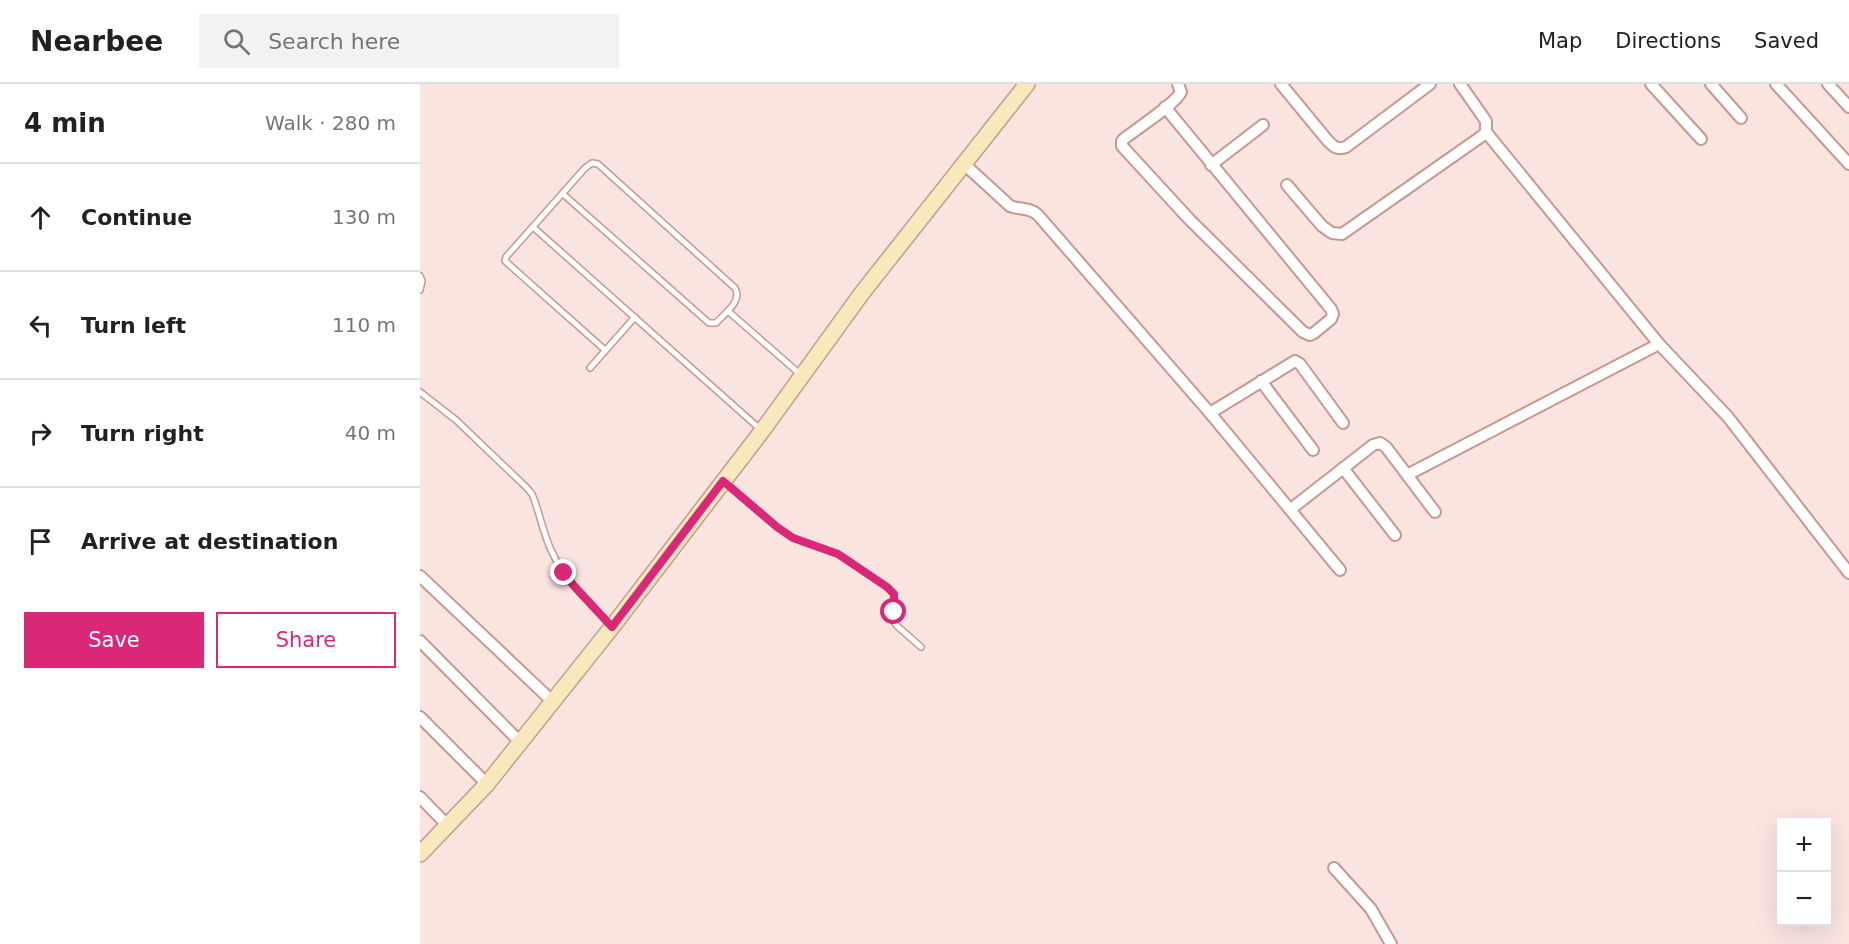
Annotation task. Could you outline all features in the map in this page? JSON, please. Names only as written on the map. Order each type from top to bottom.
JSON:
[{"type":"main road","points":[[420,854],[487,784],[612,627],[762,431],[862,293],[1027,84]]},
{"type":"street","points":[[1165,107],[1333,312],[1331,319],[1314,333],[1310,335],[1303,332],[1189,219],[1122,146],[1122,141],[1180,95],[1178,84]]},
{"type":"street","points":[[1281,84],[1328,141],[1333,146],[1341,148],[1346,147],[1430,84]]},
{"type":"street","points":[[1460,84],[1486,121],[1486,132],[1659,345],[1728,417],[1849,573]]},
{"type":"street","points":[[1652,84],[1701,139]]},
{"type":"street","points":[[1711,84],[1740,118]]},
{"type":"street","points":[[1776,84],[1849,164]]},
{"type":"street","points":[[1828,84],[1849,107]]},
{"type":"street","points":[[1211,165],[1263,125]]},
{"type":"street","points":[[1287,185],[1322,226],[1332,233],[1342,234],[1477,141],[1486,132]]},
{"type":"street","points":[[963,163],[1010,206],[1030,210],[1038,215],[1210,413],[1340,570]]},
{"type":"street","points":[[1407,475],[1659,345]]},
{"type":"street","points":[[1210,413],[1292,362],[1298,362],[1343,423]]},
{"type":"street","points":[[1262,381],[1312,450]]},
{"type":"street","points":[[1291,509],[1373,445],[1380,442],[1435,512]]},
{"type":"street","points":[[1343,468],[1395,535]]},
{"type":"street","points":[[420,576],[552,701]]},
{"type":"street","points":[[420,641],[520,742]]},
{"type":"street","points":[[420,717],[487,784]]},
{"type":"street","points":[[420,797],[448,826]]},
{"type":"street","points":[[1334,868],[1371,909],[1391,944]]},
{"type":"lane","points":[[562,194],[709,323],[716,323],[738,297],[738,293],[595,162],[592,163],[585,168],[506,257],[506,264],[605,350]]},
{"type":"lane","points":[[533,227],[762,431]]},
{"type":"lane","points":[[420,276],[422,281],[420,290]]},
{"type":"lane","points":[[728,310],[801,375]]},
{"type":"lane","points":[[590,368],[635,317]]},
{"type":"lane","points":[[420,392],[456,420],[532,494],[552,552],[559,565],[574,586],[612,627]]},
{"type":"lane","points":[[723,481],[793,538],[838,554],[887,587],[894,594],[893,620],[921,647]]},
{"type":"route","points":[[564,573],[612,627],[723,481],[793,538],[838,554],[887,587],[894,594],[894,612]]}]
